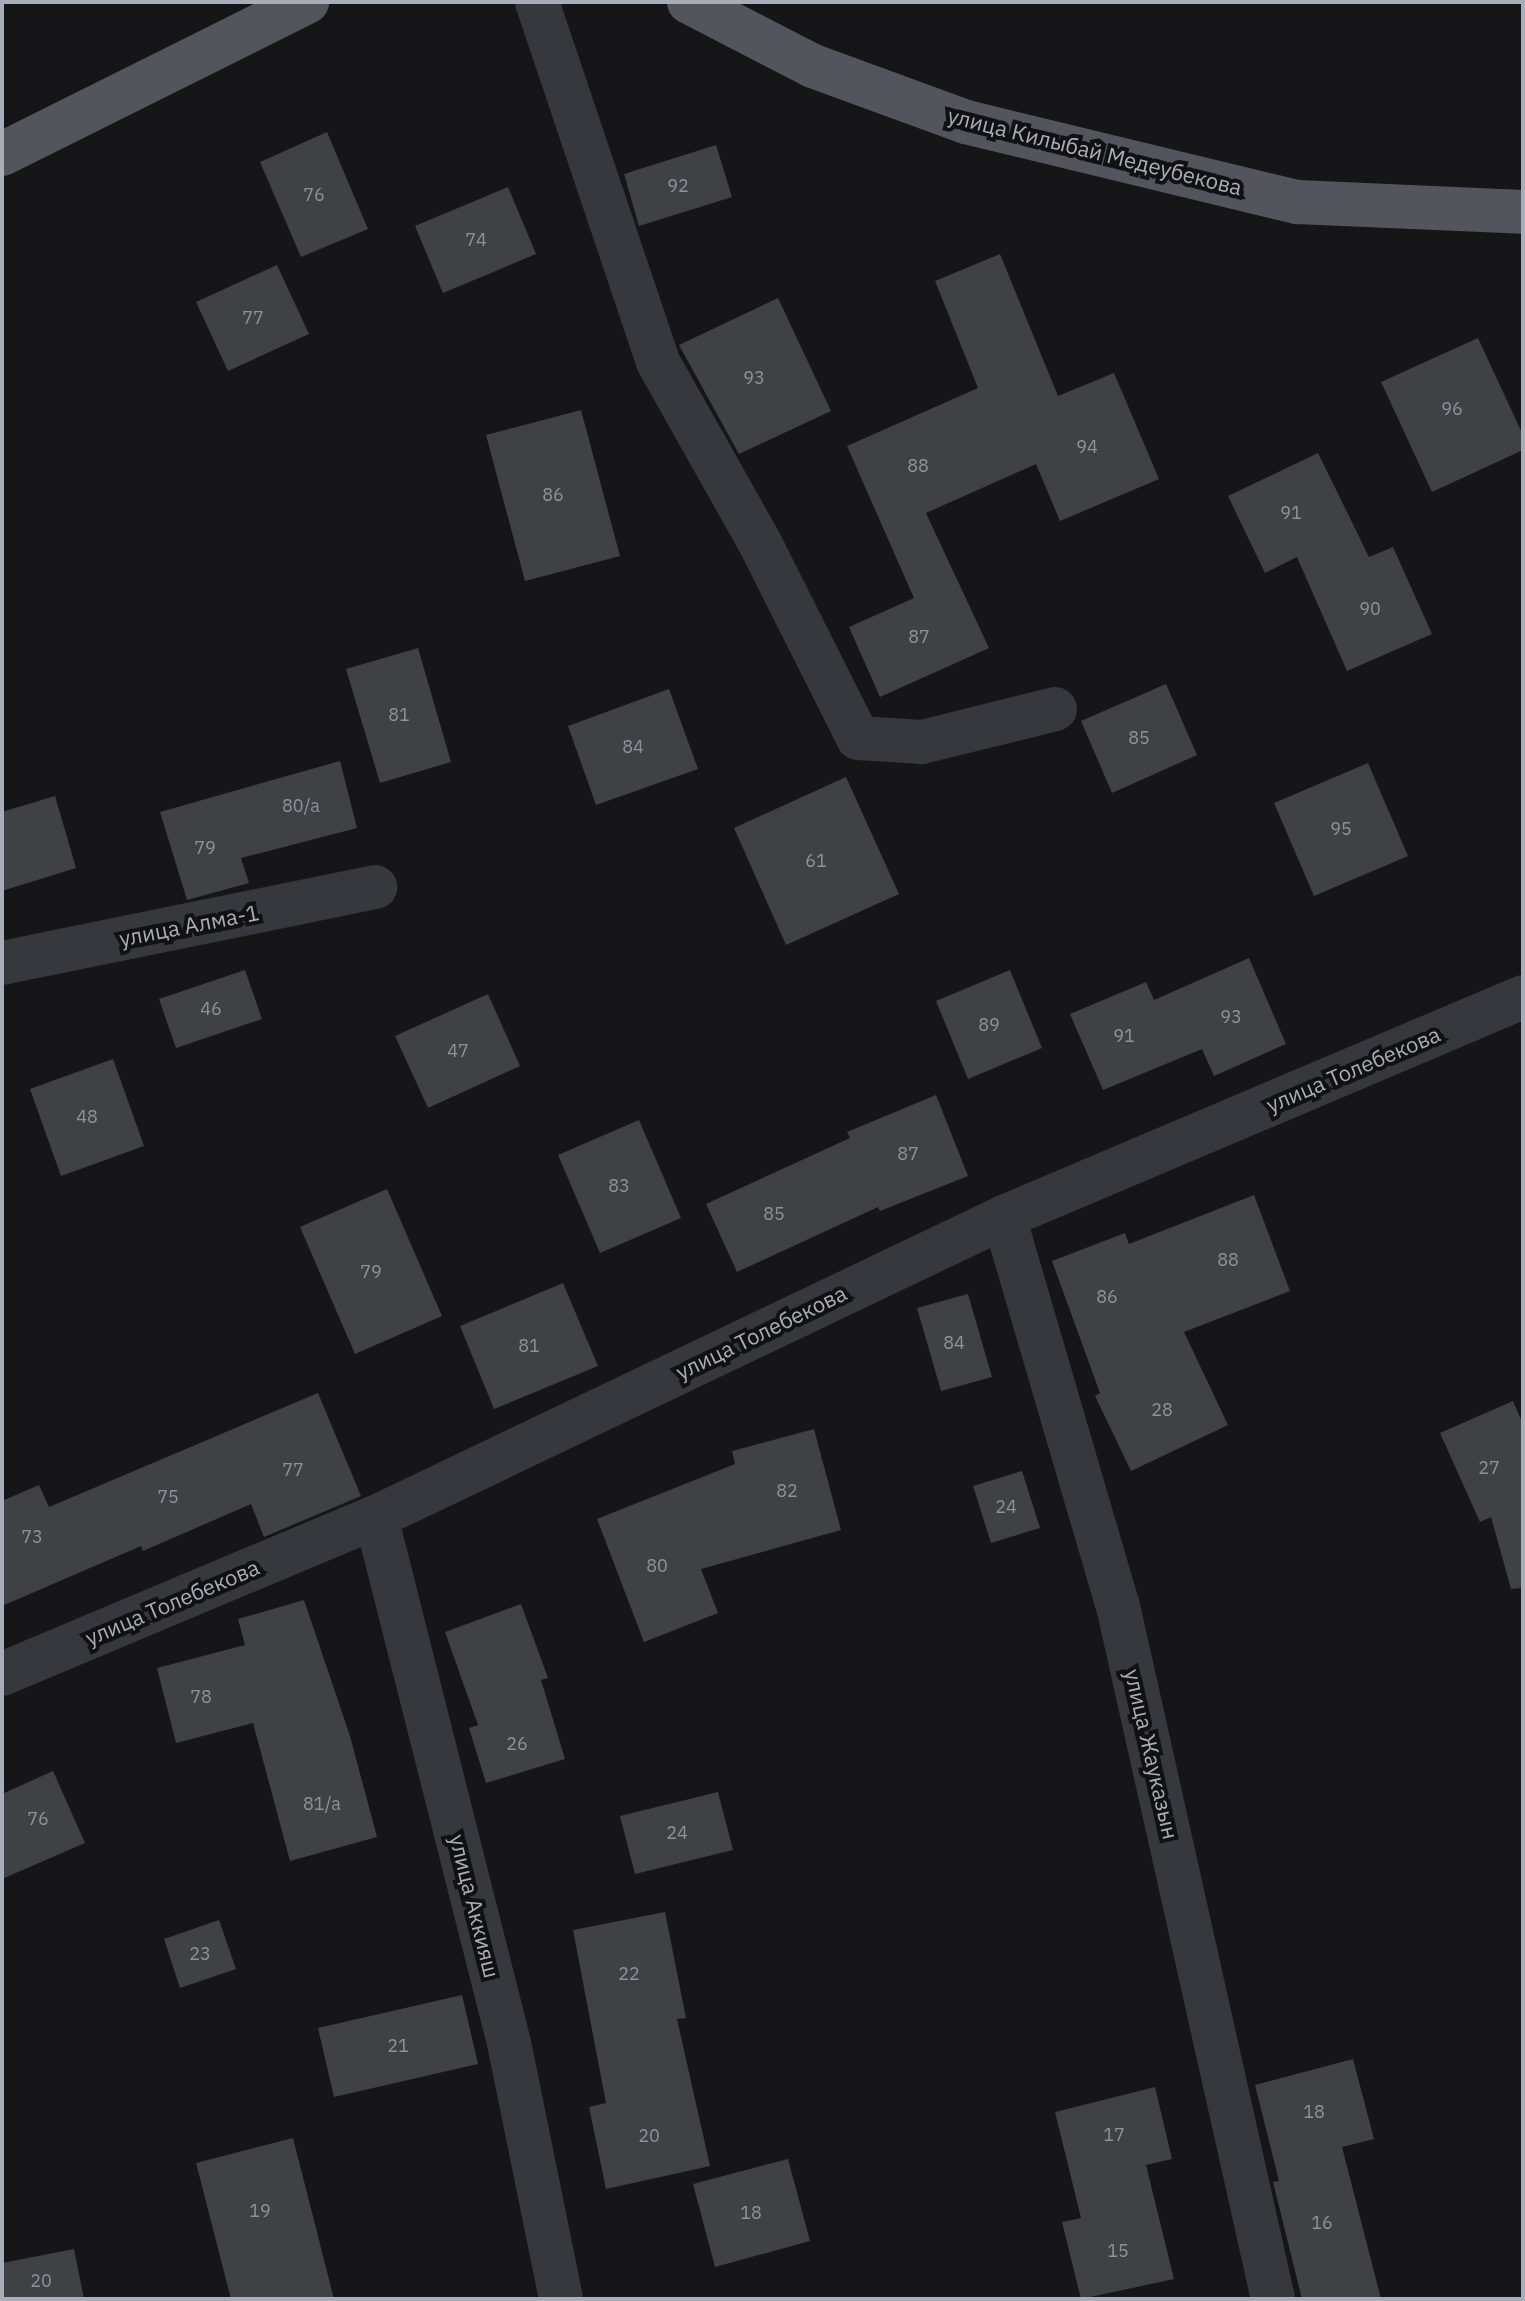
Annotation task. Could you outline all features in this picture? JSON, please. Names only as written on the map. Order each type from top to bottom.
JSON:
[{"type":"main road","points":[[2,154],[307,2]]},
{"type":"main road","name":"улица Килыбай Медеубекова","points":[[689,2],[813,66],[966,122],[1297,202],[1523,212]]},
{"type":"street","points":[[537,2],[658,362],[759,541],[858,738],[922,742],[1055,709]]},
{"type":"street","name":"улица Алма-1","points":[[2,963],[375,887]]},
{"type":"street","name":"улица Толебекова","points":[[2,1674],[376,1517],[1004,1217],[1523,997]]},
{"type":"street","name":"улица Жауказын","points":[[1004,1217],[1118,1606],[1273,2299]]},
{"type":"street","name":"улица Аккияш","points":[[376,1517],[509,2043],[561,2299]]},
{"type":"building","points":[[327,132],[368,229],[301,257],[260,162]]},
{"type":"building","points":[[716,145],[732,197],[639,226],[624,174]]},
{"type":"building","points":[[508,187],[536,254],[443,293],[415,226]]},
{"type":"building","points":[[1000,254],[1058,396],[1114,373],[1159,479],[1060,521],[1036,464],[926,513],[989,648],[880,697],[849,627],[914,598],[847,446],[978,388],[935,281]]},
{"type":"building","points":[[277,265],[309,334],[228,371],[196,302]]},
{"type":"building","points":[[778,298],[831,411],[739,454],[679,345]]},
{"type":"building","points":[[1478,338],[1523,435],[1523,450],[1432,492],[1381,382]]},
{"type":"building","points":[[581,410],[620,556],[525,581],[486,435]]},
{"type":"building","points":[[1318,453],[1369,557],[1393,547],[1432,634],[1347,671],[1297,557],[1265,573],[1228,496]]},
{"type":"building","points":[[418,648],[451,762],[380,783],[346,669]]},
{"type":"building","points":[[1166,684],[1197,755],[1112,793],[1081,721]]},
{"type":"building","points":[[669,689],[698,769],[596,805],[568,726]]},
{"type":"building","points":[[340,761],[357,828],[241,858],[249,883],[187,900],[160,812]]},
{"type":"building","points":[[1368,763],[1408,856],[1314,896],[1274,803]]},
{"type":"building","points":[[846,777],[899,894],[786,945],[734,828]]},
{"type":"building","points":[[55,796],[76,868],[2,891],[2,812]]},
{"type":"building","points":[[1249,958],[1286,1044],[1214,1076],[1202,1049],[1103,1090],[1070,1014],[1146,982],[1154,1000]]},
{"type":"building","points":[[245,970],[262,1019],[176,1048],[159,999]]},
{"type":"building","points":[[1010,970],[1042,1048],[968,1079],[936,1001]]},
{"type":"building","points":[[488,994],[520,1066],[428,1108],[395,1036]]},
{"type":"building","points":[[113,1059],[144,1146],[61,1176],[30,1089]]},
{"type":"building","points":[[936,1095],[968,1176],[880,1211],[878,1207],[737,1272],[706,1204],[850,1138],[847,1132]]},
{"type":"building","points":[[639,1120],[681,1218],[600,1253],[558,1155]]},
{"type":"building","points":[[387,1189],[442,1316],[355,1354],[300,1227]]},
{"type":"building","points":[[1254,1195],[1290,1291],[1184,1332],[1228,1425],[1131,1471],[1095,1396],[1100,1393],[1052,1261],[1125,1233],[1129,1244]]},
{"type":"building","points":[[563,1283],[598,1366],[494,1409],[460,1326]]},
{"type":"building","points":[[968,1294],[992,1377],[941,1391],[917,1308]]},
{"type":"building","points":[[318,1393],[361,1496],[264,1537],[251,1504],[143,1551],[141,1546],[2,1606],[2,1501],[39,1485],[49,1507]]},
{"type":"building","points":[[1513,1401],[1523,1424],[1523,1588],[1511,1589],[1491,1517],[1480,1522],[1440,1433]]},
{"type":"building","points":[[814,1429],[841,1530],[701,1569],[718,1613],[644,1642],[597,1519],[735,1464],[732,1451]]},
{"type":"building","points":[[1022,1471],[1040,1528],[991,1543],[973,1486]]},
{"type":"building","points":[[304,1600],[350,1736],[377,1837],[290,1861],[253,1723],[176,1743],[157,1668],[245,1645],[238,1619]]},
{"type":"building","points":[[521,1604],[548,1678],[541,1680],[565,1759],[486,1783],[469,1728],[478,1725],[445,1632]]},
{"type":"building","points":[[53,1771],[85,1843],[2,1879],[2,1794]]},
{"type":"building","points":[[718,1792],[733,1850],[635,1874],[620,1816]]},
{"type":"building","points":[[665,1912],[686,2018],[677,2019],[710,2166],[606,2189],[589,2107],[606,2103],[573,1930]]},
{"type":"building","points":[[219,1920],[236,1969],[180,1988],[164,1939]]},
{"type":"building","points":[[462,1995],[478,2064],[334,2097],[318,2028]]},
{"type":"building","points":[[1353,2059],[1374,2139],[1342,2147],[1381,2299],[1302,2299],[1273,2182],[1279,2181],[1255,2085]]},
{"type":"building","points":[[1155,2087],[1172,2159],[1146,2165],[1174,2279],[1081,2299],[1062,2222],[1081,2218],[1055,2112]]},
{"type":"building","points":[[293,2138],[334,2299],[231,2299],[196,2163]]},
{"type":"building","points":[[788,2159],[810,2241],[715,2267],[693,2184]]},
{"type":"building","points":[[74,2249],[84,2299],[2,2299],[2,2263]]}]
